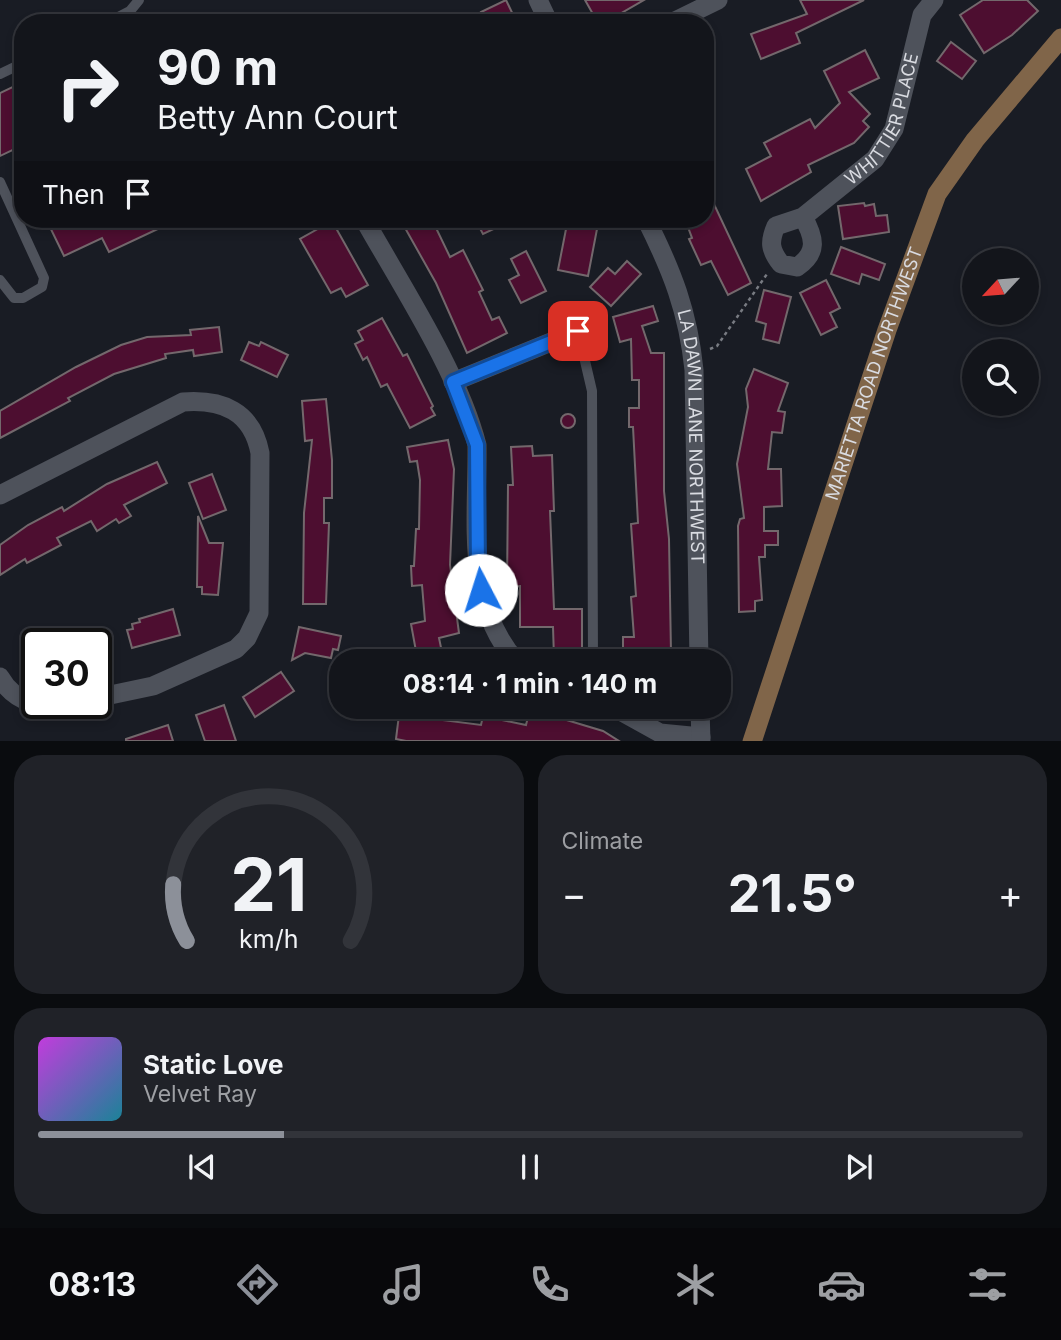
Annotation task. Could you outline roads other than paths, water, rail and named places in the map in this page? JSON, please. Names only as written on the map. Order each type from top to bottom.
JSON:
[{"type":"main road","name":"MARIETTA ROAD NORTHWEST","points":[[752,741],[887,330],[937,194],[975,140],[1061,38]]},
{"type":"street","points":[[689,14],[718,0]]},
{"type":"street","name":"WHITTIER PLACE","points":[[803,217],[814,245],[810,258],[797,267],[781,264],[771,251],[771,237],[776,226],[803,217],[875,159],[886,145],[894,129],[922,15],[934,0]]},
{"type":"street","points":[[369,228],[453,382],[477,445],[478,571],[484,609],[505,649]]},
{"type":"street","name":"LA DAWN LANE NORTHWEST","points":[[650,228],[682,300],[693,355],[699,649]]},
{"type":"street","points":[[453,382],[578,331]]},
{"type":"street","points":[[0,495],[183,402],[206,401],[230,408],[248,425],[255,436],[260,453],[259,613],[247,638],[236,649],[153,686],[112,695]]},
{"type":"street","points":[[0,677],[21,699]]},
{"type":"street","points":[[635,719],[660,733],[701,739],[701,719]]},
{"type":"lane","points":[[124,14],[139,0]]},
{"type":"lane","points":[[0,182],[14,213]]},
{"type":"lane","points":[[0,280],[14,298],[23,298],[42,287],[44,278],[21,228]]},
{"type":"lane","points":[[578,331],[592,391],[593,649]]}]
